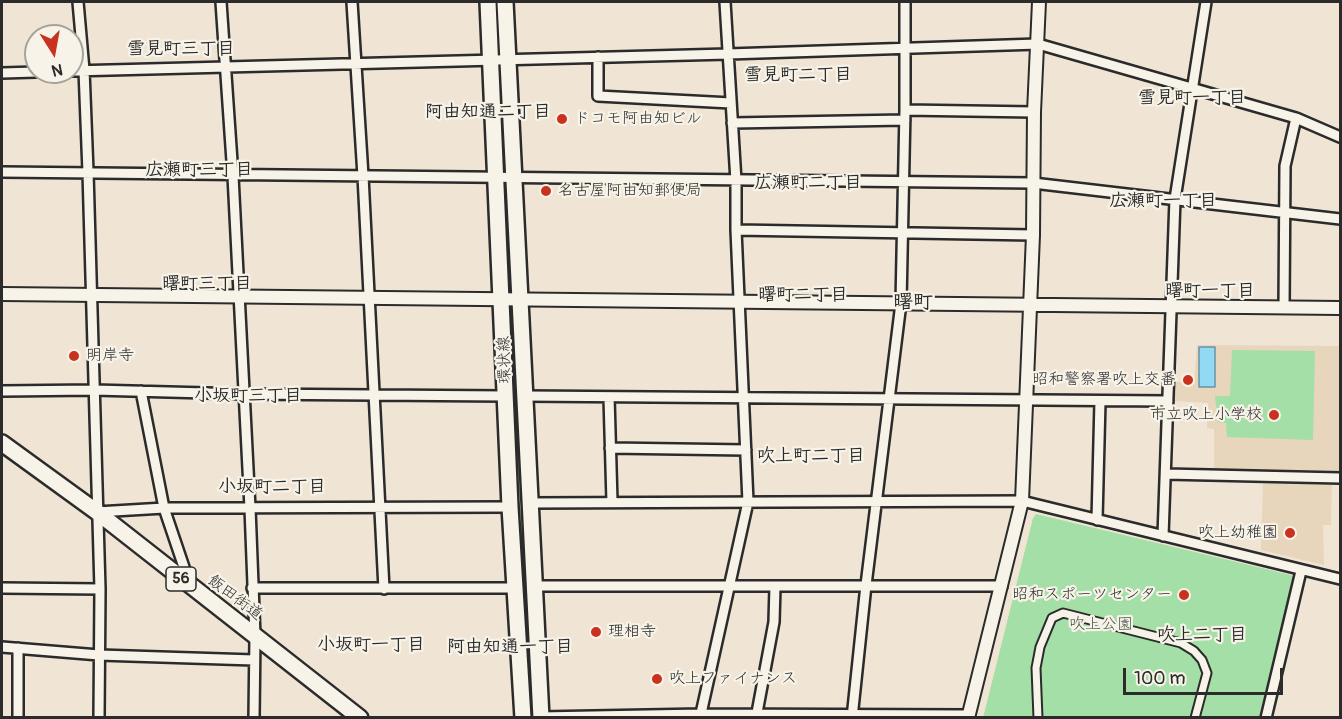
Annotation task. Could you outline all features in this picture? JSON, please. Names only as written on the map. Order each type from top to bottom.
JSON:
[{"type":"main road","name":"環状線","points":[[488,2],[510,507],[523,717]]},
{"type":"main road","name":"環状線","points":[[505,2],[540,717]]},
{"type":"main road","name":"飯田街道","points":[[2,443],[97,512],[360,717]]},
{"type":"street","points":[[78,2],[80,24]]},
{"type":"street","points":[[221,2],[233,176],[250,508],[255,636],[254,717]]},
{"type":"street","points":[[352,2],[384,589]]},
{"type":"street","points":[[701,716],[748,502],[736,230],[736,181],[725,2]]},
{"type":"street","points":[[852,716],[901,303],[905,2]]},
{"type":"street","points":[[540,717],[968,716],[1022,501],[1033,235],[1034,112],[1039,2]]},
{"type":"street","points":[[1163,536],[1175,199],[1206,2]]},
{"type":"street","points":[[99,717],[100,589],[84,70],[1038,45],[1296,118],[1341,137]]},
{"type":"street","points":[[598,57],[598,96],[731,103]]},
{"type":"street","points":[[2,73],[24,72]]},
{"type":"street","points":[[905,110],[1034,112]]},
{"type":"street","points":[[1284,307],[1285,166],[1296,118]]},
{"type":"street","points":[[732,123],[905,120]]},
{"type":"street","points":[[2,172],[1033,183],[1341,219]]},
{"type":"street","points":[[736,230],[1033,235]]},
{"type":"street","points":[[2,294],[1341,308]]},
{"type":"street","points":[[2,391],[94,390],[244,394],[505,396]]},
{"type":"street","points":[[141,391],[164,508],[191,587]]},
{"type":"street","points":[[524,396],[1168,401]]},
{"type":"street","points":[[609,397],[612,502]]},
{"type":"street","points":[[1097,520],[1100,401]]},
{"type":"street","points":[[610,448],[746,450]]},
{"type":"street","points":[[1167,474],[1341,478]]},
{"type":"street","points":[[530,503],[1022,501],[1341,579]]},
{"type":"street","points":[[97,512],[164,508],[510,507]]},
{"type":"street","points":[[1266,717],[1302,571]]},
{"type":"street","points":[[535,586],[1002,586]]},
{"type":"street","points":[[756,716],[774,622],[775,586]]},
{"type":"street","points":[[2,588],[100,589]]},
{"type":"street","points":[[252,588],[514,588]]},
{"type":"street","points":[[1038,717],[1036,668],[1040,648],[1052,618],[1063,613],[1181,643],[1194,651],[1202,660],[1207,673],[1195,717]]},
{"type":"street","points":[[2,647],[99,655],[254,660]]},
{"type":"street","points":[[18,648],[18,717]]},
{"type":"shaded area","name":"市立吹上小学校","points":[[1197,345],[1340,346],[1340,472],[1214,470],[1214,429],[1207,428],[1208,403],[1174,401],[1174,382],[1194,382]]},
{"type":"shaded area","points":[[1263,482],[1332,485],[1331,525],[1323,525],[1324,565],[1261,550]]},
{"type":"green space","points":[[1232,350],[1315,351],[1313,440],[1227,437],[1226,423],[1218,422],[1215,396],[1230,396]]},
{"type":"green space","name":"吹上公園","points":[[1036,514],[1291,575],[1294,578],[1259,717],[983,718],[1033,518]]},
{"type":"water","points":[[1199,347],[1215,347],[1215,387],[1199,387]]},
{"type":"place","name":"ドコモ阿由知ビル","points":[[562,119]]},
{"type":"place","name":"名古屋阿由知郵便局","points":[[546,191]]},
{"type":"place","name":"明岸寺","points":[[74,356]]},
{"type":"place","name":"昭和警察署吹上交番","points":[[1188,380]]},
{"type":"place","name":"市立吹上小学校","points":[[1274,415]]},
{"type":"place","name":"吹上幼稚園","points":[[1290,533]]},
{"type":"place","name":"昭和スポーツセンター","points":[[1184,595]]},
{"type":"place","name":"理相寺","points":[[596,632]]},
{"type":"place","name":"吹上ファイナンス","points":[[657,679]]},
{"type":"district","name":"雪見町三丁目","points":[[181,49]]},
{"type":"district","name":"雪見町二丁目","points":[[798,75]]},
{"type":"district","name":"雪見町一丁目","points":[[1192,98]]},
{"type":"district","name":"阿由知通二丁目","points":[[488,112]]},
{"type":"district","name":"広瀬町三丁目","points":[[199,170]]},
{"type":"district","name":"広瀬町二丁目","points":[[808,183]]},
{"type":"district","name":"広瀬町一丁目","points":[[1163,201]]},
{"type":"district","name":"曙町三丁目","points":[[207,284]]},
{"type":"district","name":"曙町一丁目","points":[[1210,291]]},
{"type":"district","name":"曙町二丁目","points":[[803,295]]},
{"type":"district","name":"曙町","points":[[913,303]]},
{"type":"district","name":"小坂町三丁目","points":[[248,396]]},
{"type":"district","name":"吹上町二丁目","points":[[811,456]]},
{"type":"district","name":"小坂町二丁目","points":[[272,487]]},
{"type":"district","name":"吹上二丁目","points":[[1202,635]]},
{"type":"district","name":"小坂町一丁目","points":[[371,645]]},
{"type":"district","name":"阿由知通一丁目","points":[[510,647]]}]
